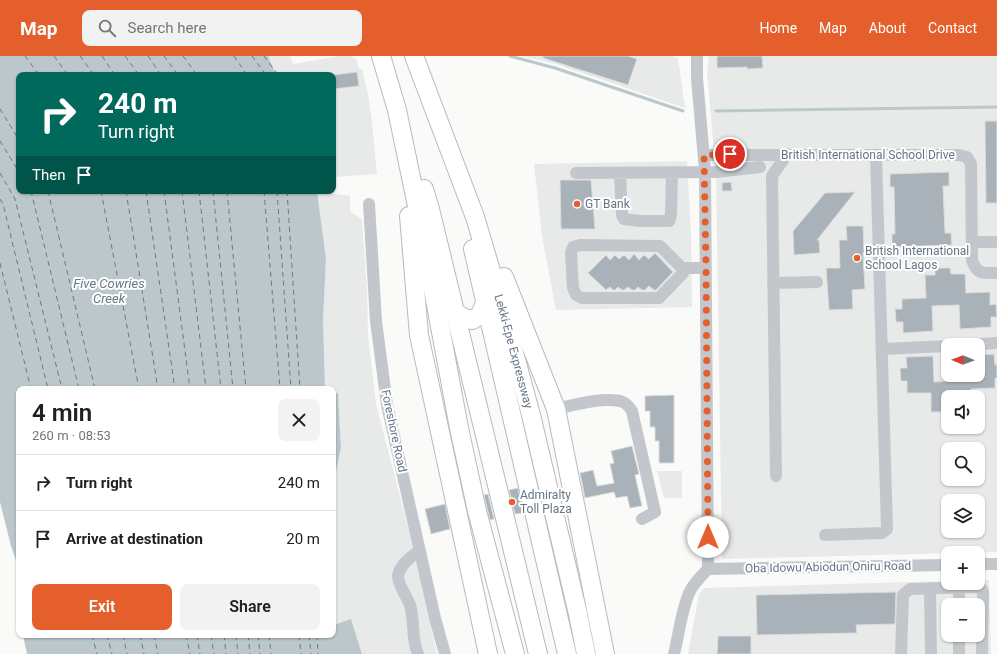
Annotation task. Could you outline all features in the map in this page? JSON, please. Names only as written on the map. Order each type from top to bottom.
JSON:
[{"type":"highway","points":[[381,56],[397,110],[430,209],[538,654]]},
{"type":"highway","name":"Lekki-Epe Expressway","points":[[414,56],[475,217],[502,308],[529,407],[577,607],[586,654]]},
{"type":"highway","points":[[397,110],[414,266],[419,335],[488,654]]},
{"type":"highway","points":[[397,110],[422,230],[459,428],[477,511],[515,654]]},
{"type":"highway","points":[[449,147],[567,654]]},
{"type":"highway","points":[[449,147],[460,168],[556,409],[605,654]]},
{"type":"highway","points":[[456,313],[464,318],[472,320],[480,315],[485,303]]},
{"type":"street","points":[[674,654],[689,593],[695,583],[708,569],[705,171],[697,78],[697,56]]},
{"type":"street","points":[[776,476],[772,176],[787,154]]},
{"type":"street","name":"British International School Drive","points":[[704,155],[959,155],[967,157],[971,164],[972,260],[975,269],[982,274],[997,273]]},
{"type":"street","points":[[760,155],[760,167]]},
{"type":"street","points":[[825,535],[882,533],[887,529],[883,349],[876,155]]},
{"type":"street","points":[[576,173],[620,174],[705,171],[716,172],[760,167],[772,176]]},
{"type":"street","points":[[620,174],[622,215],[624,219],[665,222],[669,221],[671,215],[672,172]]},
{"type":"street","name":"Foreshore Road","points":[[369,204],[376,321],[382,376],[387,405],[435,618],[446,654]]},
{"type":"street","points":[[972,242],[997,242]]},
{"type":"street","points":[[682,268],[682,272],[659,298],[582,298],[576,295],[573,288],[571,253],[573,247],[580,245],[660,246],[682,268],[706,268]]},
{"type":"street","points":[[773,283],[817,282]]},
{"type":"street","points":[[985,344],[997,343]]},
{"type":"street","points":[[883,349],[941,346]]},
{"type":"street","points":[[556,409],[583,403],[602,401],[623,402],[632,411],[655,512],[642,519]]},
{"type":"street","points":[[418,654],[411,609],[399,581],[398,575],[406,563],[420,551]]},
{"type":"street","points":[[985,564],[997,564]]},
{"type":"street","name":"Oba Idowu Abiodun Oniru Road","points":[[708,569],[941,565]]},
{"type":"street","points":[[901,654],[903,595],[910,589],[941,589]]},
{"type":"street","points":[[930,589],[931,654]]},
{"type":"street","points":[[982,590],[982,654]]},
{"type":"street","points":[[959,642],[959,654]]},
{"type":"shaded area","points":[[268,56],[290,56],[293,64],[340,56],[350,56],[356,59],[359,69],[362,69],[368,94],[377,174],[336,177],[336,72],[275,72]]},
{"type":"shaded area","points":[[521,56],[671,56],[678,58],[685,108],[556,64]]},
{"type":"shaded area","name":"British International School Lagos","points":[[709,56],[997,56],[997,552],[985,552],[985,546],[941,546],[941,553],[722,559],[716,172],[707,73]]},
{"type":"shaded area","points":[[687,161],[691,233],[692,307],[556,310],[542,236],[534,164]]},
{"type":"shaded area","points":[[317,194],[336,194],[350,196],[350,212],[362,219],[367,289],[368,335],[376,404],[415,554],[437,654],[362,654],[351,619],[336,624],[336,473],[341,447],[338,393],[336,393],[336,386],[325,386],[323,320],[326,259]]},
{"type":"shaded area","points":[[657,471],[682,471],[682,498],[664,498]]},
{"type":"shaded area","points":[[985,580],[989,580],[991,654],[688,654],[699,594],[704,588],[941,581],[941,590],[985,590]]},
{"type":"water","name":"Five Cowries Creek","points":[[0,56],[268,56],[275,72],[16,72],[16,194],[317,194],[326,259],[323,320],[325,386],[16,386],[16,560],[0,502]]},
{"type":"water","points":[[336,393],[338,393],[341,447],[336,473]]},
{"type":"water","points":[[351,619],[362,654],[27,654],[24,638],[336,638],[336,624]]},
{"type":"building","points":[[543,56],[628,56],[637,59],[628,85],[543,58]]},
{"type":"building","points":[[717,56],[762,56],[763,68],[717,68]]},
{"type":"building","points":[[357,72],[359,86],[336,89],[336,75]]},
{"type":"building","points":[[985,121],[997,121],[997,203],[986,203]]},
{"type":"building","points":[[949,172],[949,186],[943,186],[945,233],[951,233],[952,245],[892,247],[892,234],[895,234],[894,187],[890,187],[890,174]]},
{"type":"building","name":"GT Bank","points":[[560,180],[591,180],[595,229],[561,229]]},
{"type":"building","points":[[731,182],[732,191],[722,191],[722,183]]},
{"type":"building","points":[[855,192],[817,240],[819,240],[820,253],[794,255],[793,231],[825,193]]},
{"type":"building","points":[[846,226],[863,226],[865,289],[852,290],[853,309],[829,310],[826,268],[840,268],[839,240],[847,240]]},
{"type":"building","points":[[655,253],[673,272],[656,290],[649,286],[645,290],[638,287],[635,290],[632,290],[628,287],[622,290],[618,287],[613,290],[610,287],[606,290],[588,273],[606,255],[610,260],[615,255],[619,259],[624,255],[629,260],[634,254],[639,260],[644,255],[649,259]]},
{"type":"building","points":[[935,268],[950,268],[951,274],[965,274],[966,293],[990,292],[990,305],[996,304],[997,317],[991,317],[991,327],[960,329],[959,305],[932,306],[933,331],[903,333],[903,322],[896,322],[895,309],[902,309],[902,299],[926,298],[925,275],[935,275]]},
{"type":"building","points":[[994,354],[995,365],[997,365],[995,388],[941,390],[941,412],[931,412],[931,393],[907,393],[907,381],[901,381],[900,368],[907,368],[906,357],[933,356],[934,382],[985,382],[985,355]]},
{"type":"building","points":[[674,395],[674,463],[659,463],[659,441],[655,441],[655,427],[650,427],[650,411],[645,411],[645,396]]},
{"type":"building","points":[[632,446],[639,474],[635,475],[642,506],[630,508],[627,496],[616,498],[614,492],[585,498],[580,473],[593,470],[597,486],[614,483],[610,464],[614,463],[611,451]]},
{"type":"building","points":[[518,488],[523,513],[515,514],[509,490]]},
{"type":"building","points":[[488,494],[494,519],[490,520],[484,495]]},
{"type":"building","points":[[445,504],[450,529],[431,534],[425,509]]},
{"type":"building","points":[[896,592],[895,624],[856,625],[857,633],[757,635],[756,595]]},
{"type":"building","points":[[718,636],[751,636],[751,654],[717,654]]},
{"type":"waterway","points":[[510,56],[555,68],[683,111]]},
{"type":"waterway","points":[[716,111],[997,107]]},
{"type":"ferry route","points":[[25,56],[37,72]]},
{"type":"ferry route","points":[[54,56],[66,72]]},
{"type":"ferry route","points":[[80,56],[92,72]]},
{"type":"ferry route","points":[[102,56],[113,72]]},
{"type":"ferry route","points":[[125,56],[137,72]]},
{"type":"ferry route","points":[[148,56],[159,72]]},
{"type":"ferry route","points":[[164,56],[176,72]]},
{"type":"ferry route","points":[[183,56],[195,72]]},
{"type":"ferry route","points":[[234,56],[245,72]]},
{"type":"ferry route","points":[[252,56],[264,72]]},
{"type":"ferry route","points":[[264,56],[276,72]]},
{"type":"ferry route","points":[[0,109],[16,135]]},
{"type":"ferry route","points":[[0,141],[16,167]]},
{"type":"ferry route","points":[[0,173],[15,199],[61,386]]},
{"type":"ferry route","points":[[32,194],[78,386]]},
{"type":"ferry route","points":[[49,194],[94,386]]},
{"type":"ferry route","points":[[102,194],[138,386]]},
{"type":"ferry route","points":[[126,194],[158,386]]},
{"type":"ferry route","points":[[146,194],[175,386]]},
{"type":"ferry route","points":[[164,194],[190,386]]},
{"type":"ferry route","points":[[182,194],[206,386]]},
{"type":"ferry route","points":[[199,194],[221,386]]},
{"type":"ferry route","points":[[213,194],[233,386]]},
{"type":"ferry route","points":[[227,194],[246,386]]},
{"type":"ferry route","points":[[264,194],[280,386]]},
{"type":"ferry route","points":[[277,194],[291,386]]},
{"type":"ferry route","points":[[287,194],[300,386]]},
{"type":"ferry route","points":[[0,199],[3,204],[47,386]]},
{"type":"ferry route","points":[[0,263],[30,386]]},
{"type":"ferry route","points":[[93,638],[97,654]]},
{"type":"ferry route","points":[[108,638],[112,654]]},
{"type":"ferry route","points":[[124,638],[127,654]]},
{"type":"ferry route","points":[[141,638],[144,654]]},
{"type":"ferry route","points":[[155,638],[158,654]]},
{"type":"ferry route","points":[[187,638],[190,654]]},
{"type":"ferry route","points":[[197,638],[200,654]]},
{"type":"ferry route","points":[[211,638],[214,654]]},
{"type":"ferry route","points":[[224,638],[226,654]]},
{"type":"ferry route","points":[[236,638],[238,654]]},
{"type":"ferry route","points":[[248,638],[250,654]]},
{"type":"ferry route","points":[[258,638],[260,654]]},
{"type":"ferry route","points":[[269,638],[271,654]]},
{"type":"ferry route","points":[[299,638],[301,654]]},
{"type":"ferry route","points":[[309,638],[311,654]]},
{"type":"ferry route","points":[[317,638],[318,654]]},
{"type":"place","name":"GT Bank","points":[[577,204]]},
{"type":"place","name":"British International School Lagos","points":[[857,258]]},
{"type":"place","name":"Admiralty Toll Plaza","points":[[512,502]]},
{"type":"route","points":[[708,537],[704,155],[730,154]]}]
